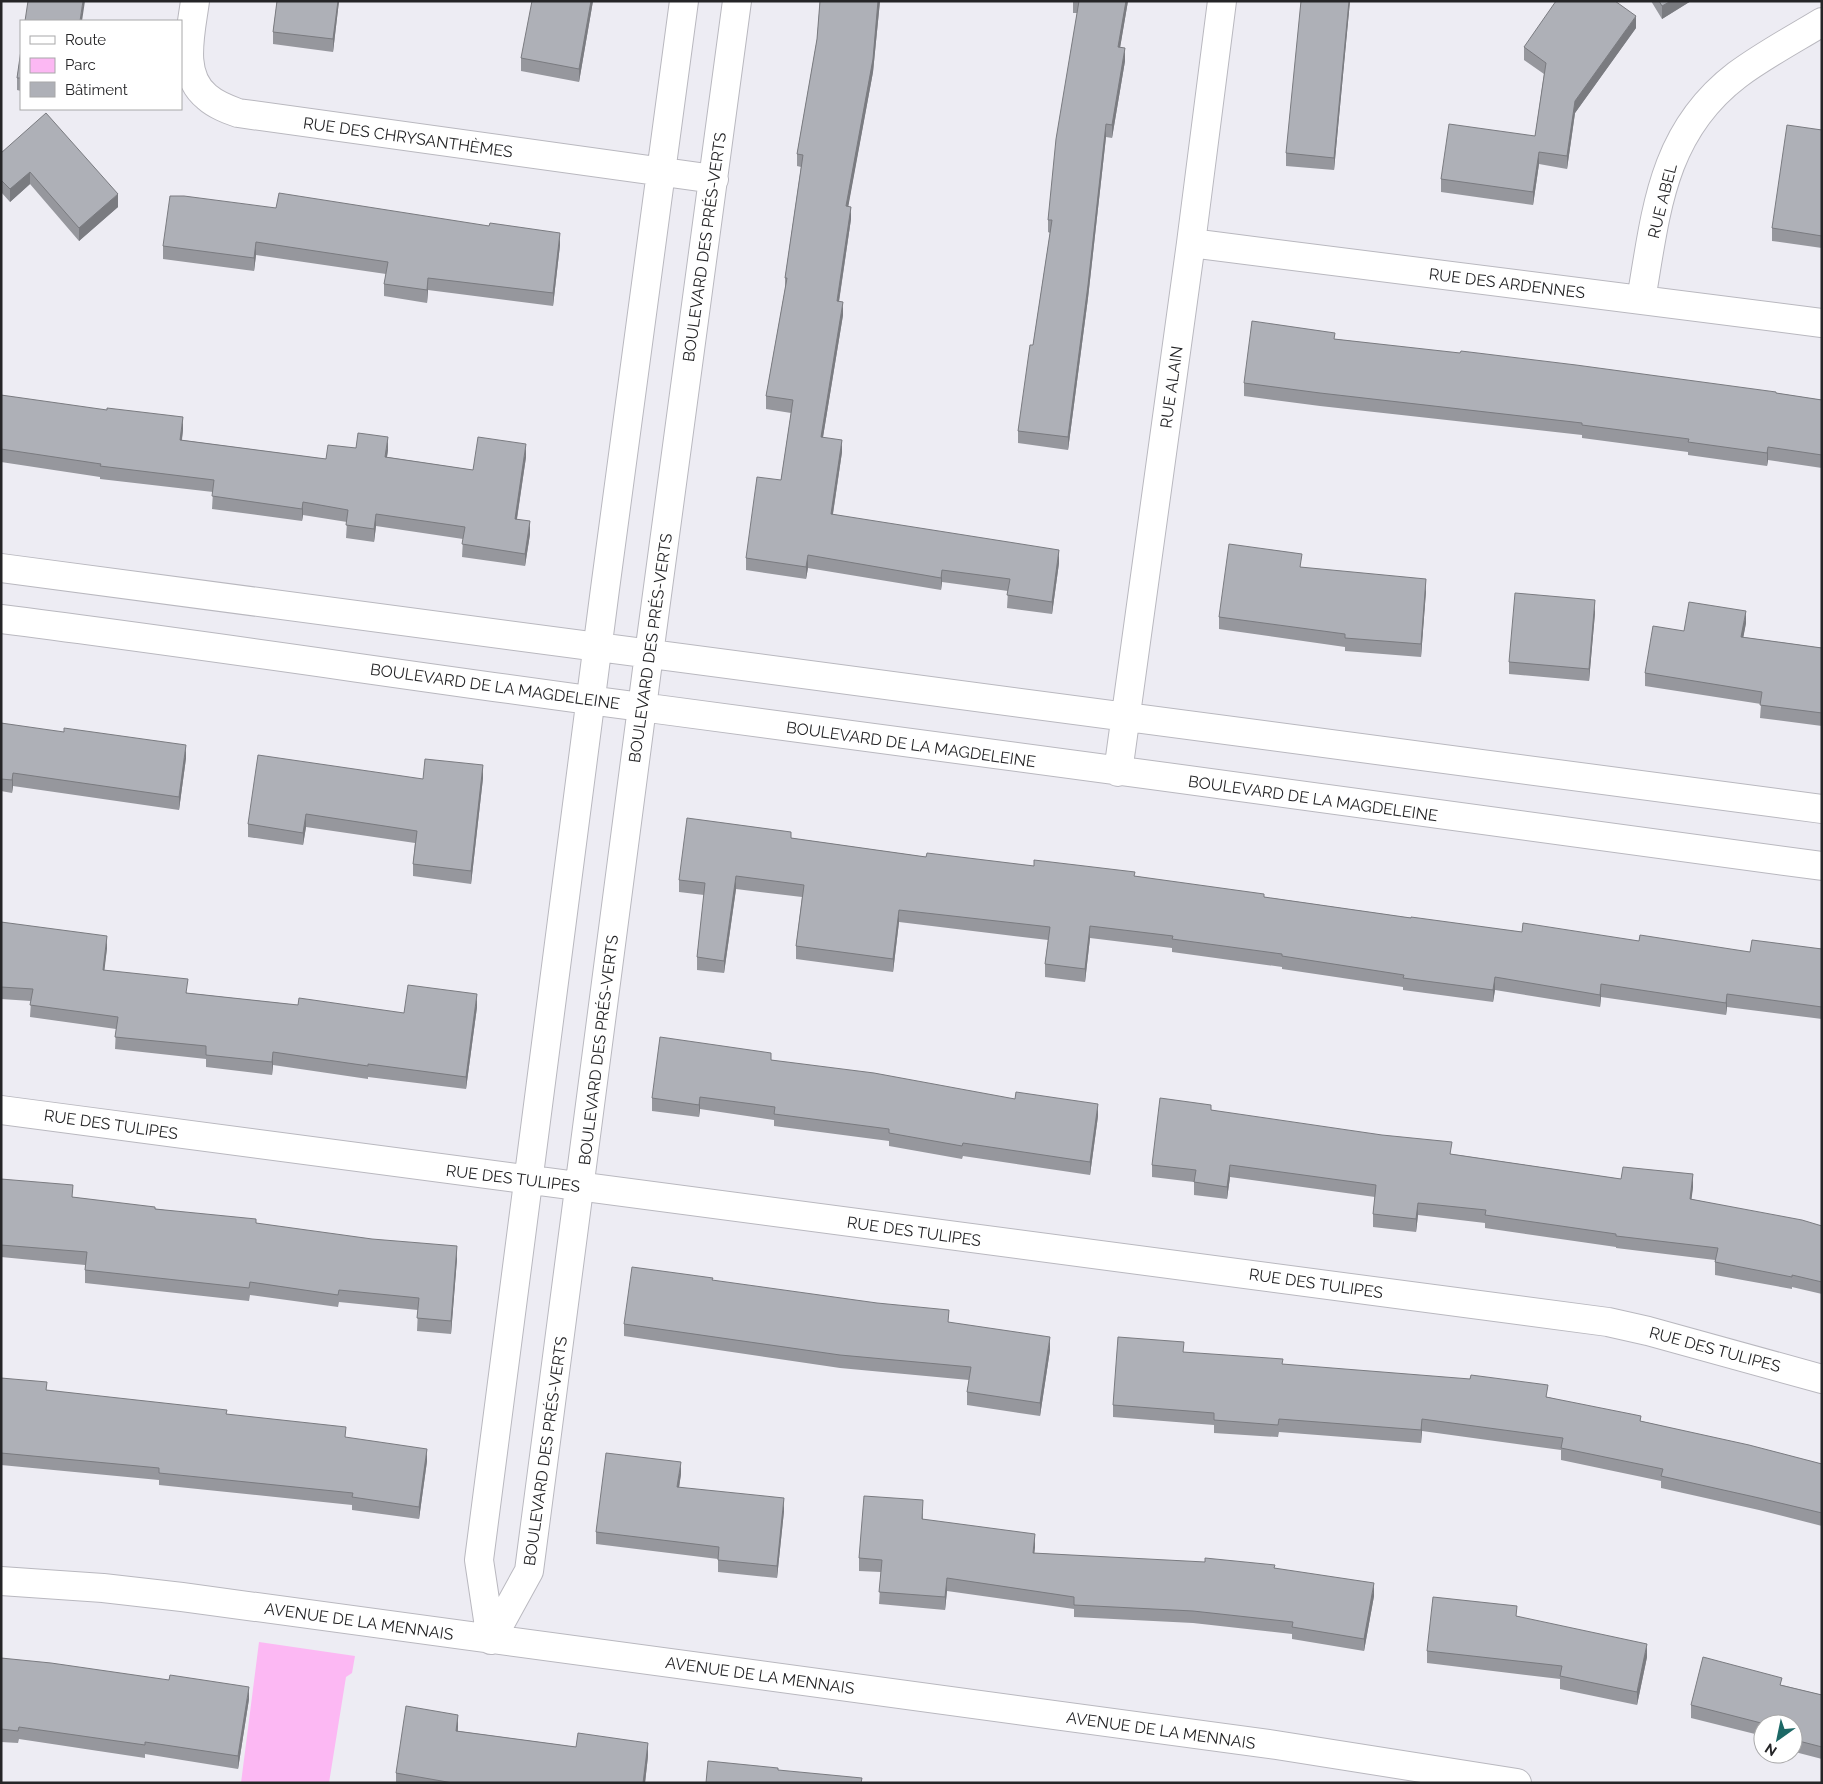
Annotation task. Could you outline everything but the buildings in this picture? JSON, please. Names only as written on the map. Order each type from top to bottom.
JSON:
[{"type":"street","name":"RUE DES CHRYSANTHÈMES","points":[[195,1],[189,54],[190,70],[194,84],[206,97],[238,114],[714,179]]},
{"type":"street","points":[[491,1640],[479,1560],[684,1]]},
{"type":"street","name":"BOULEVARD DES PRÉS-VERTS","points":[[491,1640],[530,1571],[642,707],[737,1]]},
{"type":"street","name":"RUE ALAIN","points":[[1118,772],[1191,243],[1222,1]]},
{"type":"street","name":"RUE ABEL","points":[[1641,300],[1659,199],[1671,160],[1683,135],[1717,92],[1737,75],[1822,22]]},
{"type":"street","name":"RUE DES ARDENNES","points":[[1191,243],[1822,323]]},
{"type":"street","points":[[1,568],[1822,809]]},
{"type":"street","name":"BOULEVARD DE LA MAGDELEINE","points":[[1,619],[168,640],[642,707],[1822,866]]},
{"type":"street","name":"RUE DES TULIPES","points":[[1,1110],[1608,1322],[1822,1378]]},
{"type":"street","name":"AVENUE DE LA MENNAIS","points":[[1,1581],[103,1588],[182,1597],[1276,1745],[1517,1783]]},
{"type":"green space","points":[[259,1642],[355,1656],[352,1673],[346,1677],[329,1783],[241,1783]]}]
